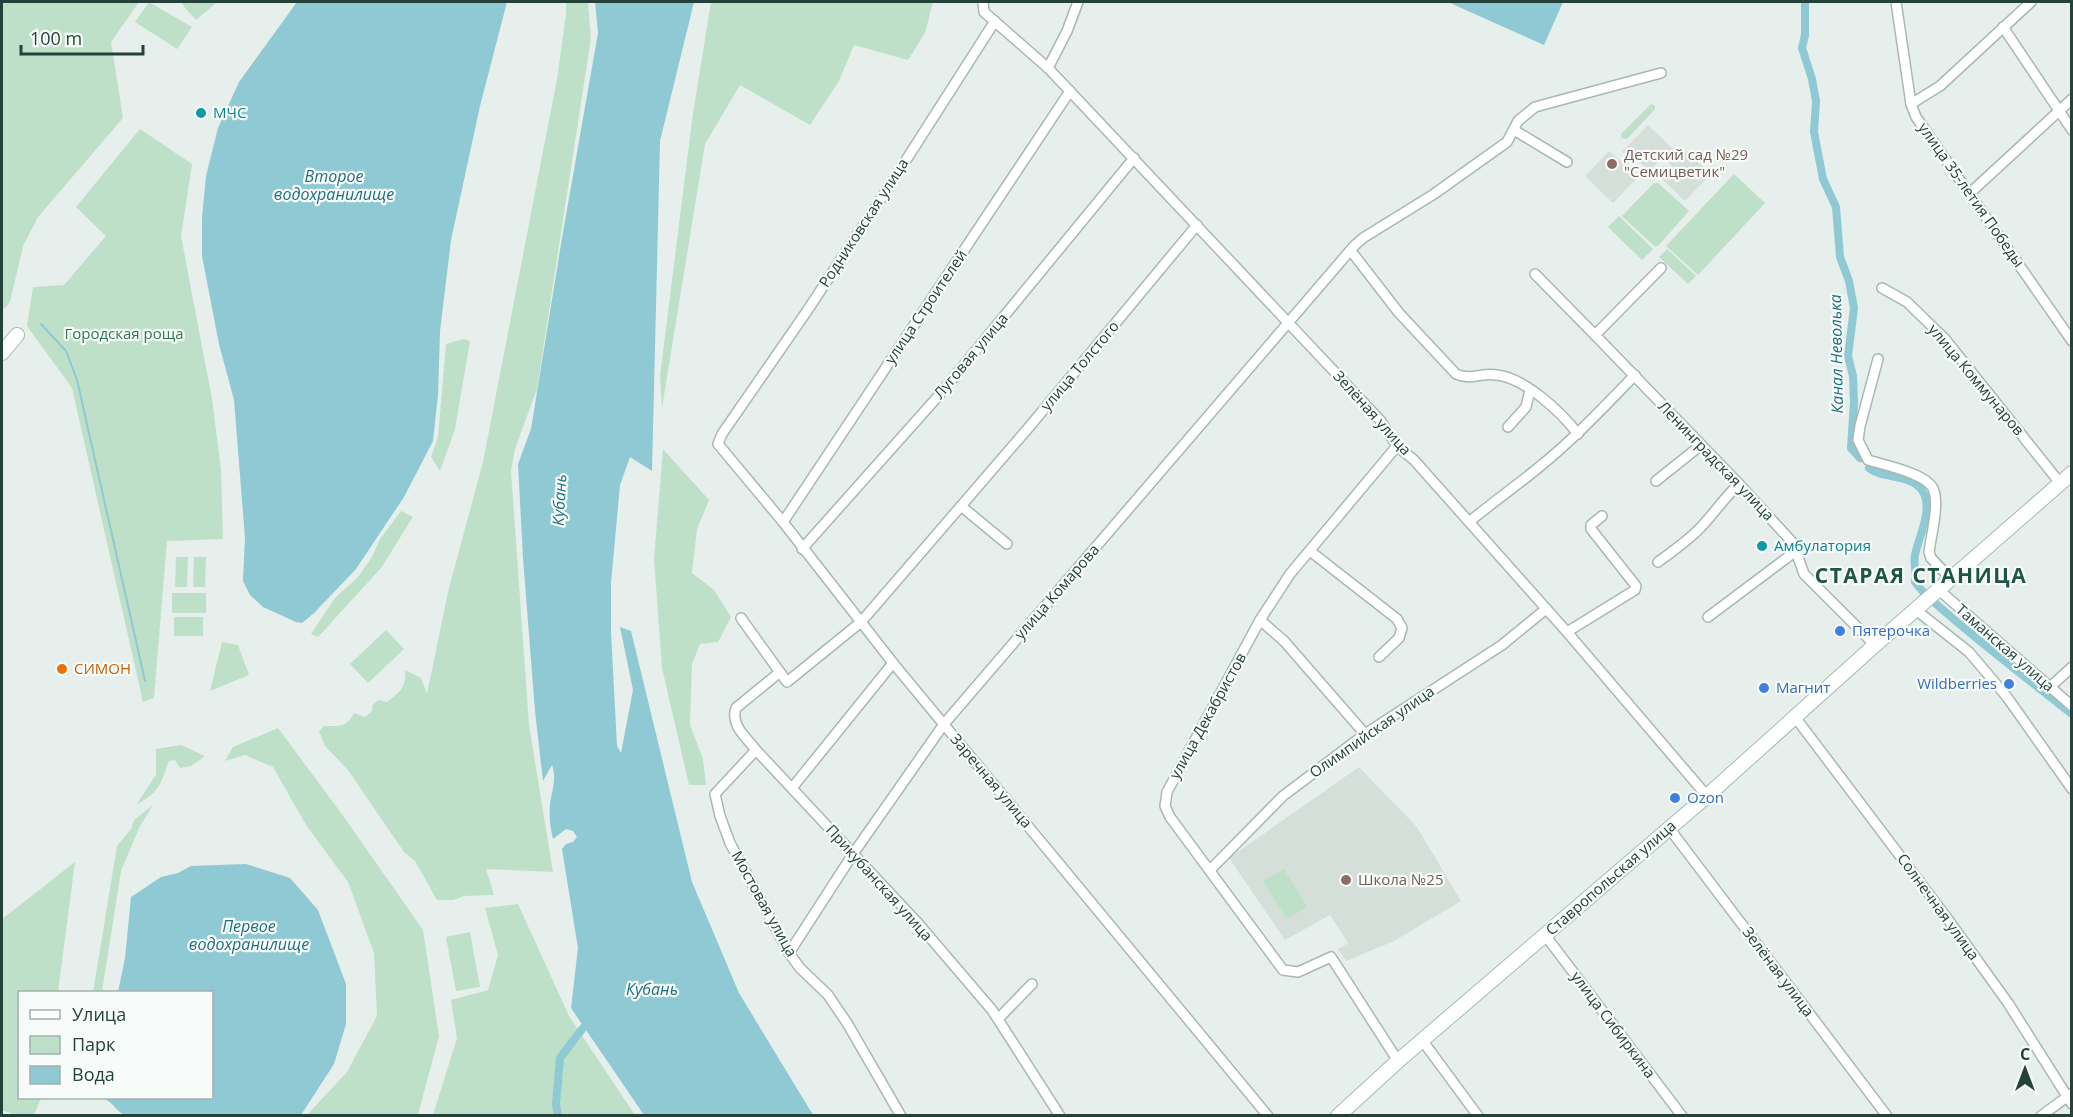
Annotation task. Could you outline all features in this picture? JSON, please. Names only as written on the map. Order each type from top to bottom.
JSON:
[{"type":"main road","points":[[2,353],[17,335]]},
{"type":"main road","name":"Ставропольская улица","points":[[1338,1116],[1422,1040],[1707,796],[2072,473]]},
{"type":"street","points":[[983,2],[984,12],[995,21]]},
{"type":"street","points":[[1048,68],[1067,31],[1078,2]]},
{"type":"street","name":"улица 35-летия Победы","points":[[1896,2],[1911,104],[1916,117],[2072,341]]},
{"type":"street","points":[[1911,104],[1940,86],[2031,2]]},
{"type":"street","name":"Зелёная улица","points":[[995,21],[1048,68],[1380,420],[1397,446],[1414,460],[1567,632],[1707,796]]},
{"type":"street","name":"Родниковская улица","points":[[717,444],[885,192],[995,21]]},
{"type":"street","points":[[2003,27],[2072,130]]},
{"type":"street","name":"улица Комарова","points":[[789,953],[853,854],[944,724],[1363,238],[1434,194],[1508,142],[1518,122],[1535,107],[1661,73]]},
{"type":"street","name":"улица Строителей","points":[[783,522],[1070,91]]},
{"type":"street","points":[[1970,193],[2072,99]]},
{"type":"street","points":[[1514,130],[1567,162]]},
{"type":"street","name":"Луговая улица","points":[[802,549],[940,393],[1134,159]]},
{"type":"street","name":"улица Толстого","points":[[780,672],[787,682],[861,622],[1197,225]]},
{"type":"street","points":[[1351,251],[1400,313],[1456,374],[1466,378],[1495,374],[1508,378],[1530,390],[1564,416],[1578,434]]},
{"type":"street","points":[[1595,335],[1661,268]]},
{"type":"street","name":"Ленинградская улица","points":[[1535,274],[1739,484],[1793,543],[1804,574],[1875,645]]},
{"type":"street","name":"улица Коммунаров","points":[[1882,288],[1908,302],[1945,339],[2060,483]]},
{"type":"street","points":[[1878,359],[1858,440],[1868,460],[1921,477],[1932,485],[1935,498],[1929,552],[1931,558],[1951,579]]},
{"type":"street","points":[[1469,522],[1578,434],[1635,375]]},
{"type":"street","points":[[1509,427],[1526,407],[1530,390]]},
{"type":"street","name":"Заречная улица","points":[[717,444],[783,522],[893,663],[1268,1116]]},
{"type":"street","points":[[1656,481],[1701,445]]},
{"type":"street","name":"улица Декабристов","points":[[1397,446],[1290,574],[1260,620],[1167,792],[1165,806],[1170,817],[1282,970],[1298,972],[1331,957],[1398,1061]]},
{"type":"street","points":[[1658,562],[1701,526],[1739,484]]},
{"type":"street","points":[[961,506],[1007,544]]},
{"type":"street","points":[[1567,632],[1635,590],[1635,586],[1591,529],[1591,525],[1602,516]]},
{"type":"street","points":[[1310,551],[1397,619],[1402,628],[1398,638],[1379,657]]},
{"type":"street","points":[[1708,617],[1796,551]]},
{"type":"street","name":"Таманская улица","points":[[1937,591],[2072,706]]},
{"type":"street","points":[[1918,608],[1970,652],[2007,697],[2072,789]]},
{"type":"street","name":"Олимпийская улица","points":[[1209,870],[1283,796],[1365,734],[1502,645],[1546,609]]},
{"type":"street","points":[[741,618],[780,672]]},
{"type":"street","points":[[1260,620],[1284,641],[1365,734]]},
{"type":"street","points":[[792,788],[893,663]]},
{"type":"street","points":[[2049,688],[2072,668]]},
{"type":"street","name":"Прикубанская улица","points":[[780,672],[736,708],[733,717],[736,726],[916,921],[999,1019],[1060,1116]]},
{"type":"street","name":"Солнечная улица","points":[[1795,717],[1947,918],[2008,1003],[2070,1099]]},
{"type":"street","name":"Мостовая улица","points":[[756,750],[715,794],[730,843],[789,953],[800,968],[828,995],[847,1023],[901,1116]]},
{"type":"street","name":"Зелёная улица","points":[[1670,828],[1887,1116]]},
{"type":"street","name":"улица Сибиркина","points":[[1545,935],[1683,1116]]},
{"type":"street","points":[[999,1019],[1032,984]]},
{"type":"street","points":[[1422,1040],[1478,1116]]},
{"type":"street","points":[[2041,1116],[2070,1099]]},
{"type":"shaded area","name":"Детский сад №29 \"Семицветик\"","points":[[1648,125],[1674,150],[1670,154],[1677,161],[1687,151],[1711,174],[1685,201],[1662,179],[1673,167],[1663,157],[1649,171],[1634,157],[1626,166],[1638,177],[1613,203],[1585,176],[1609,151],[1622,162],[1627,156],[1622,152]]},
{"type":"shaded area","name":"Школа №25","points":[[1359,767],[1417,827],[1461,901],[1394,941],[1346,961],[1338,949],[1348,943],[1330,915],[1285,940],[1229,858]]},
{"type":"green space","points":[[2,2],[139,2],[111,42],[123,118],[38,217],[23,246],[10,302],[2,311]]},
{"type":"green space","points":[[149,2],[192,27],[177,49],[135,22]]},
{"type":"green space","points":[[180,2],[217,2],[196,20]]},
{"type":"green space","points":[[566,2],[588,2],[591,38],[537,389],[515,449],[511,471],[529,725],[553,872],[486,869],[494,895],[437,900],[415,861],[404,852],[348,770],[325,746],[319,731],[324,726],[345,724],[354,713],[365,717],[372,711],[372,706],[378,700],[387,702],[402,689],[405,670],[421,678],[427,694],[448,592],[483,462],[557,79]]},
{"type":"green space","points":[[711,2],[933,2],[925,33],[908,60],[854,45],[839,81],[810,125],[740,85],[705,144],[662,408],[660,376],[693,113]]},
{"type":"green space","points":[[1651,104],[1655,106],[1655,109],[1627,139],[1621,138],[1621,134]]},
{"type":"green space","name":"Городская роща","points":[[140,129],[192,164],[181,236],[212,399],[221,470],[223,539],[167,541],[154,698],[143,702],[72,388],[27,326],[33,287],[64,285],[106,236],[76,207]]},
{"type":"green space","points":[[1734,174],[1765,203],[1698,275],[1666,246]]},
{"type":"green space","points":[[1654,183],[1658,183],[1689,211],[1658,246],[1654,246],[1622,216]]},
{"type":"green space","points":[[1619,216],[1653,249],[1642,260],[1608,227]]},
{"type":"green space","points":[[1667,249],[1696,276],[1688,284],[1659,257]]},
{"type":"green space","points":[[464,339],[470,341],[455,429],[440,471],[431,457],[438,437],[446,344]]},
{"type":"green space","points":[[663,449],[709,500],[697,529],[692,573],[714,590],[731,617],[718,642],[700,644],[692,664],[690,725],[703,759],[706,785],[689,785],[662,668],[654,559]]},
{"type":"green space","points":[[401,511],[413,517],[381,568],[318,637],[311,634],[335,598],[358,577],[372,557],[380,539]]},
{"type":"green space","points":[[176,557],[188,557],[187,587],[175,587]]},
{"type":"green space","points":[[194,557],[206,557],[205,587],[193,587]]},
{"type":"green space","points":[[172,593],[206,593],[206,613],[172,613]]},
{"type":"green space","points":[[174,617],[203,617],[203,636],[174,636]]},
{"type":"green space","points":[[386,630],[404,649],[368,683],[350,664]]},
{"type":"green space","points":[[222,642],[238,645],[249,675],[210,691]]},
{"type":"green space","points":[[278,728],[423,930],[439,1036],[418,1115],[307,1115],[347,1072],[377,1016],[374,953],[348,882],[306,825],[273,767],[245,755],[225,761],[233,747]]},
{"type":"green space","points":[[181,745],[205,756],[191,766],[180,768],[175,760],[169,761],[158,788],[136,805],[156,775],[156,749]]},
{"type":"green space","points":[[153,805],[139,828],[121,871],[102,991],[93,991],[117,846],[131,829],[134,820]]},
{"type":"green space","points":[[75,862],[58,991],[18,991],[18,1099],[41,1099],[34,1115],[15,1115],[2,1110],[2,919]]},
{"type":"green space","points":[[1284,869],[1307,907],[1287,919],[1263,881]]},
{"type":"green space","points":[[518,904],[569,1016],[635,1115],[433,1115],[457,1038],[451,1000],[488,990],[498,955],[485,908]]},
{"type":"green space","points":[[470,932],[480,987],[456,991],[446,937]]},
{"type":"water","name":"Второе водохранилище","points":[[297,2],[507,2],[480,106],[451,240],[440,331],[438,395],[433,441],[404,497],[356,569],[302,623],[263,607],[250,595],[243,581],[245,538],[234,400],[219,344],[202,256],[202,218],[206,176],[218,128],[239,82]]},
{"type":"water","name":"Кубань","points":[[595,2],[694,2],[660,141],[652,471],[630,457],[620,485],[611,583],[611,632],[617,746],[621,753],[633,690],[620,627],[631,631],[692,882],[739,993],[813,1115],[644,1115],[571,1008],[578,948],[562,849],[577,837],[573,831],[566,829],[553,839],[550,826],[550,804],[554,780],[552,765],[543,781],[535,711],[518,464],[531,429],[598,33]]},
{"type":"water","points":[[1448,2],[1563,2],[1544,45]]},
{"type":"water","name":"Первое водохранилище","points":[[246,864],[290,878],[318,910],[346,984],[346,1024],[334,1064],[301,1115],[126,1116],[104,1099],[213,1099],[213,991],[118,991],[125,958],[131,897],[161,877],[178,873],[191,866]]},
{"type":"waterway","name":"Канал Неволька","points":[[1805,2],[1805,35],[1802,48],[1816,101],[1814,132],[1823,179],[1836,207],[1840,257],[1849,281],[1854,308],[1848,356],[1853,376],[1854,402],[1851,448],[1860,458]]},
{"type":"waterway","points":[[41,324],[66,351],[77,380],[145,681]]},
{"type":"waterway","name":"Канал Неволька","points":[[1869,468],[1881,474],[1912,482],[1923,492],[1927,509],[1914,562],[1915,582],[1924,593]]},
{"type":"waterway","name":"Канал Неволька","points":[[1935,603],[1985,646],[2072,714]]},
{"type":"waterway","points":[[558,1116],[556,1104],[560,1058],[583,1028]]},
{"type":"place","name":"МЧС","points":[[201,113]]},
{"type":"place","name":"Детский сад №29 \"Семицветик\"","points":[[1612,164]]},
{"type":"place","name":"Амбулатория","points":[[1762,546]]},
{"type":"place","name":"Пятерочка","points":[[1840,631]]},
{"type":"place","name":"СИМОН","points":[[62,669]]},
{"type":"place","name":"Wildberries","points":[[2009,684]]},
{"type":"place","name":"Магнит","points":[[1764,688]]},
{"type":"place","name":"Ozon","points":[[1675,798]]},
{"type":"place","name":"Школа №25","points":[[1346,880]]},
{"type":"district","name":"СТАРАЯ СТАНИЦА","points":[[1921,576]]}]
